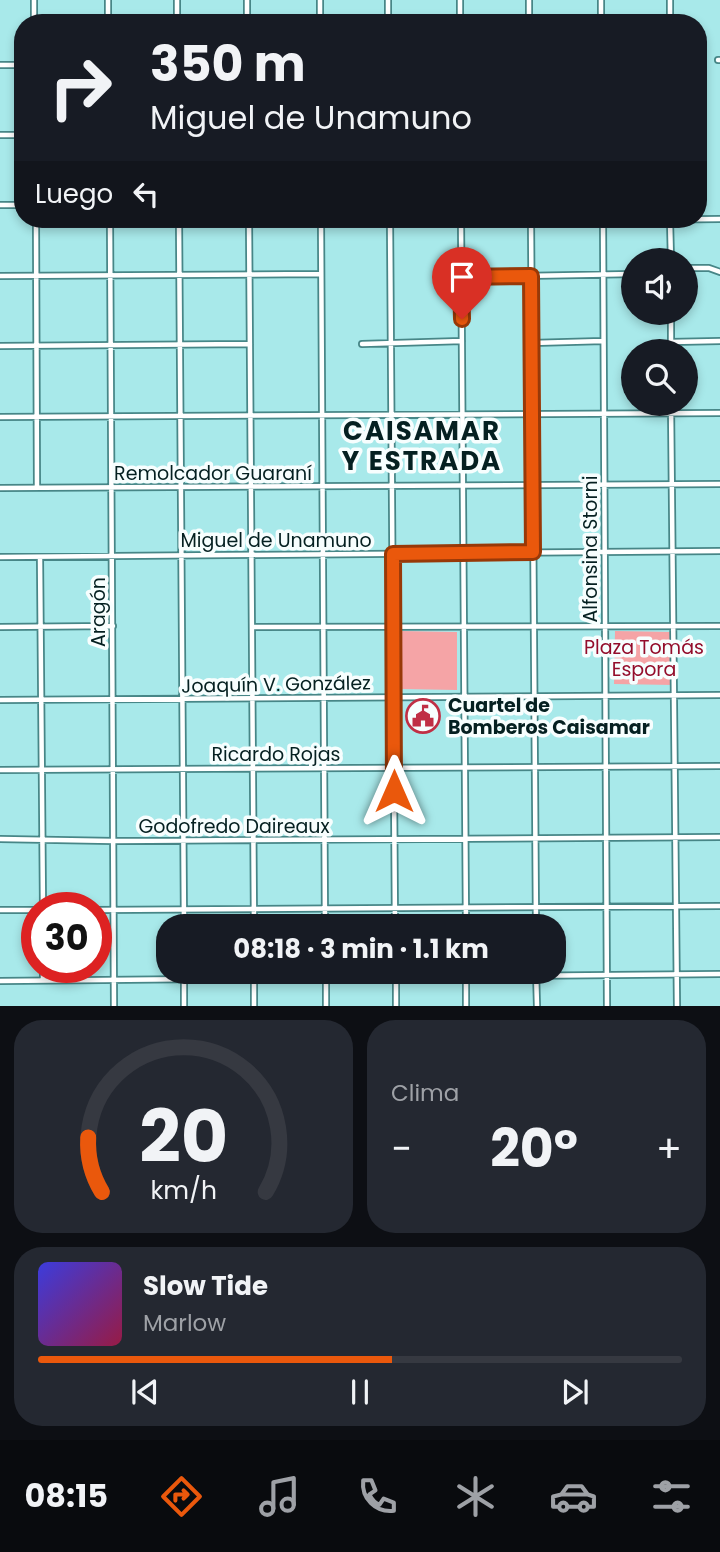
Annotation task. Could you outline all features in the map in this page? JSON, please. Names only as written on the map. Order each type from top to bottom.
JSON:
[{"type":"street","points":[[36,228],[37,488]]},
{"type":"street","name":"Aragón","points":[[110,228],[114,1006]]},
{"type":"street","points":[[179,228],[184,914]]},
{"type":"street","points":[[248,228],[254,914]]},
{"type":"street","points":[[321,228],[325,914]]},
{"type":"street","points":[[390,228],[395,914]]},
{"type":"street","points":[[461,228],[466,914]]},
{"type":"street","points":[[531,228],[536,914]]},
{"type":"street","name":"Alfonsina Storni","points":[[603,228],[607,1006]]},
{"type":"street","points":[[670,228],[671,248]]},
{"type":"street","points":[[698,268],[720,272]]},
{"type":"street","points":[[0,276],[321,274]]},
{"type":"street","points":[[461,277],[621,274]]},
{"type":"street","points":[[362,344],[462,341]]},
{"type":"street","points":[[531,343],[603,341]]},
{"type":"street","points":[[698,341],[720,341]]},
{"type":"street","points":[[0,346],[250,344]]},
{"type":"street","points":[[698,413],[720,413]]},
{"type":"street","points":[[0,417],[621,414]]},
{"type":"street","points":[[671,416],[677,1006]]},
{"type":"street","name":"Remolcador Guaraní","points":[[0,488],[720,484]]},
{"type":"street","name":"Miguel de Unamuno","points":[[0,557],[720,551]]},
{"type":"street","points":[[40,557],[43,892]]},
{"type":"street","points":[[0,628],[113,626]]},
{"type":"street","points":[[251,627],[720,626]]},
{"type":"street","name":"Joaquín V. González","points":[[0,700],[720,695]]},
{"type":"street","name":"Ricardo Rojas","points":[[0,770],[720,766]]},
{"type":"street","name":"Godofredo Daireaux","points":[[0,839],[183,841],[720,837]]},
{"type":"street","points":[[114,910],[720,906]]},
{"type":"street","points":[[0,910],[21,910]]},
{"type":"street","points":[[566,974],[720,974]]},
{"type":"street","points":[[114,980],[156,979]]},
{"type":"street","points":[[0,981],[21,981]]},
{"type":"street","points":[[184,984],[184,1006]]},
{"type":"street","points":[[254,984],[254,1006]]},
{"type":"street","points":[[326,984],[326,1006]]},
{"type":"street","points":[[396,984],[396,1006]]},
{"type":"street","points":[[466,984],[466,1006]]},
{"type":"street","points":[[536,984],[537,1006]]},
{"type":"green space","points":[[401,631],[457,632],[457,690],[400,689]]},
{"type":"green space","name":"Plaza Tomás Espora","points":[[615,631],[674,632],[673,685],[614,684]]},
{"type":"place","name":"Cuartel de Bomberos Caisamar","points":[[423,716]]},
{"type":"district","name":"CAISAMAR Y ESTRADA","points":[[422,446]]},
{"type":"route","points":[[394,791],[393,554],[533,552],[531,276],[461,277],[462,319]]}]
